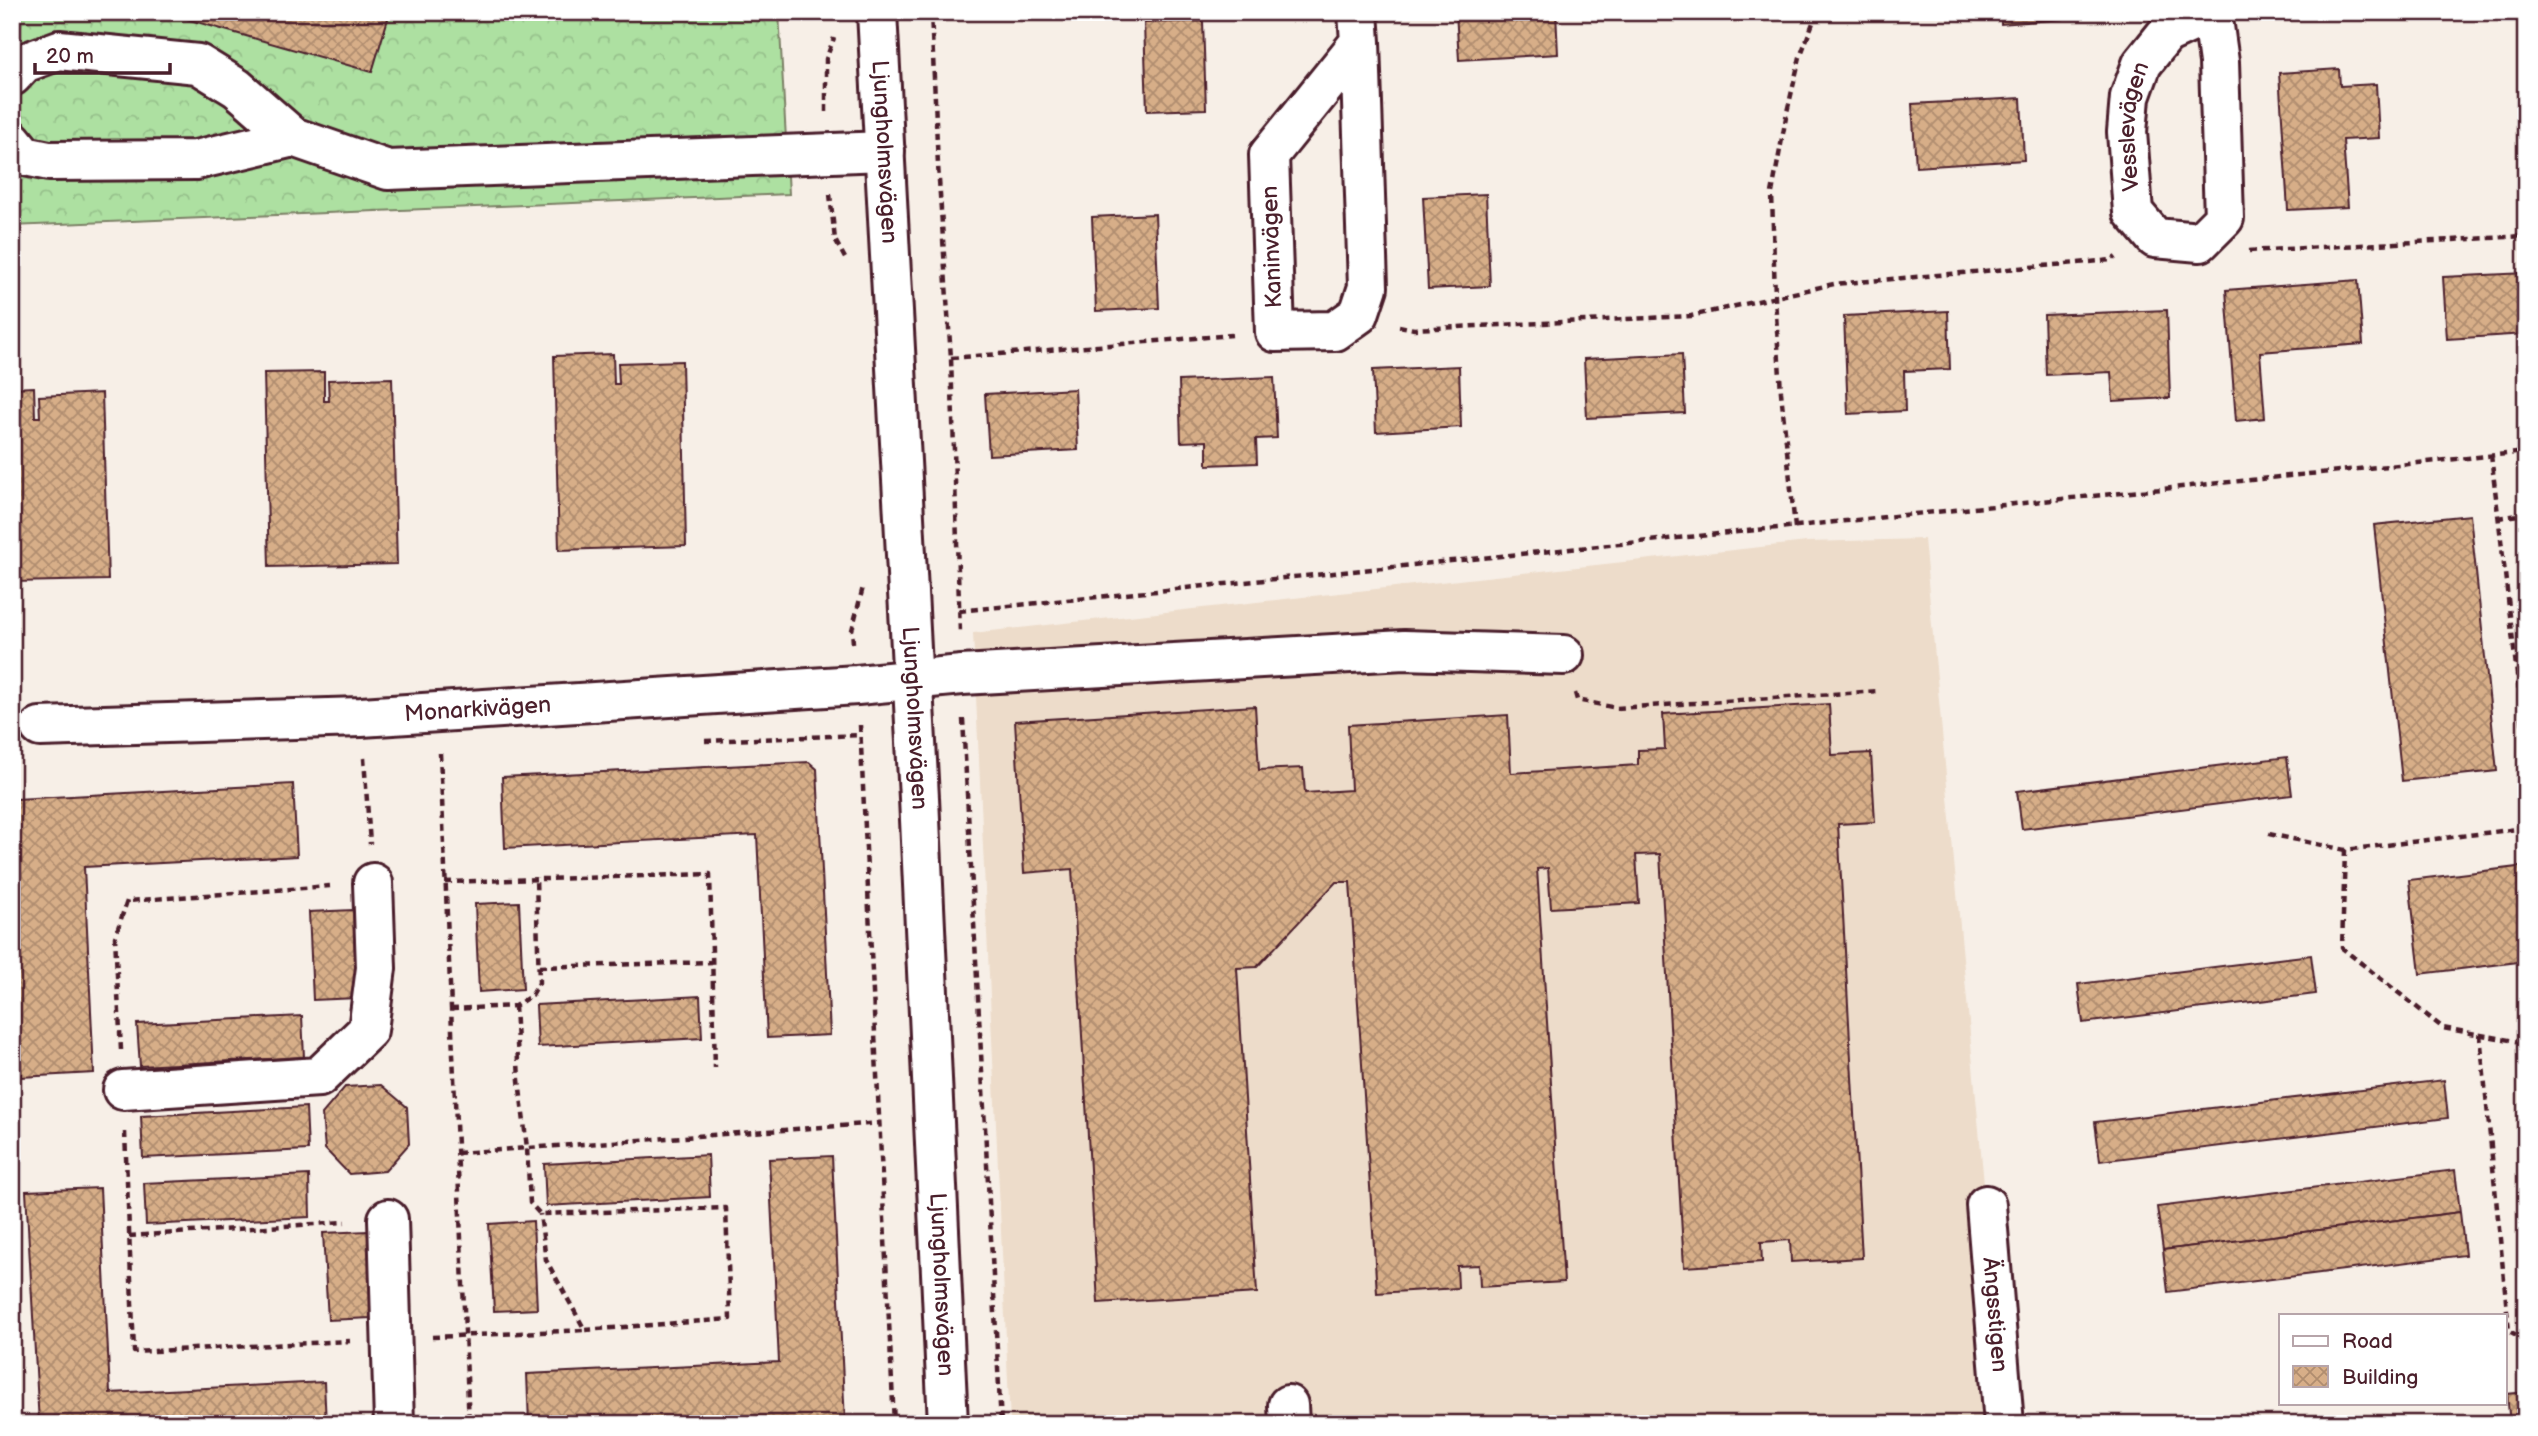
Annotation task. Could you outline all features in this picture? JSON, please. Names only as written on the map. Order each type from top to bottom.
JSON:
[{"type":"street","name":"Ljungholmsvägen","points":[[877,12],[913,681],[948,1424]]},
{"type":"street","name":"Vesslevägen","points":[[2155,237],[2133,212],[2127,132],[2130,97],[2142,64],[2166,34],[2212,13],[2219,62],[2224,218],[2200,242]]},
{"type":"street","name":"Kaninvägen","points":[[1359,27],[1368,287],[1359,313],[1335,331],[1275,332],[1269,155],[1359,27]]},
{"type":"street","points":[[12,76],[24,63],[59,50],[198,64],[237,88],[293,137],[388,170],[885,151]]},
{"type":"street","points":[[12,140],[25,156],[49,162],[197,160],[293,137]]},
{"type":"street","points":[[2155,237],[2200,242]]},
{"type":"street","name":"Monarkivägen","points":[[40,727],[360,717],[975,675],[1404,650],[1564,655]]},
{"type":"street","points":[[123,1090],[319,1077],[368,1030],[376,968],[373,883]]},
{"type":"street","name":"Ängsstigen","points":[[1986,1205],[2004,1424]]},
{"type":"street","points":[[388,1219],[394,1424]]},
{"type":"path","points":[[1795,528],[1781,392],[1772,193],[1800,57],[1817,12]]},
{"type":"path","points":[[2200,242],[2256,252],[2526,236]]},
{"type":"path","points":[[1359,313],[1380,323],[1414,329],[1692,316],[1834,284],[2112,260],[2155,237]]},
{"type":"path","points":[[950,358],[1275,332]]},
{"type":"path","points":[[959,611],[2526,452]]},
{"type":"path","points":[[2491,455],[2526,751]]},
{"type":"path","points":[[2498,518],[2526,514]]},
{"type":"path","points":[[1564,655],[1577,700],[1617,708],[1880,691]]},
{"type":"path","points":[[134,1352],[115,937],[127,901],[373,883],[360,717]]},
{"type":"path","points":[[440,751],[469,1424]]},
{"type":"path","points":[[2269,834],[2345,850],[2526,828]]},
{"type":"path","points":[[2345,850],[2342,948],[2443,1028],[2526,1043]]},
{"type":"path","points":[[445,881],[710,874],[715,1068]]},
{"type":"path","points":[[451,1009],[515,1006],[531,995],[539,983],[536,877]]},
{"type":"path","points":[[539,967],[712,962]]},
{"type":"path","points":[[515,1006],[530,1203],[540,1214],[546,1260],[585,1330],[730,1319],[726,1208],[540,1214]]},
{"type":"path","points":[[2480,1034],[2509,1331],[2526,1340]]},
{"type":"path","points":[[457,1153],[881,1123]]},
{"type":"path","points":[[129,1236],[388,1219]]},
{"type":"shaded area","points":[[1924,539],[1986,1205],[2013,1424],[1010,1424],[973,633],[1807,542]]},
{"type":"green space","points":[[12,12],[779,12],[789,194],[12,226]]},
{"type":"building","points":[[162,12],[390,12],[372,72]]},
{"type":"building","points":[[1456,12],[1556,12],[1558,54],[1459,60]]},
{"type":"building","points":[[2001,12],[2062,12],[2063,19],[2001,24]]},
{"type":"building","points":[[1203,21],[1206,109],[1147,111],[1144,23]]},
{"type":"building","points":[[2339,69],[2340,86],[2376,84],[2379,138],[2343,140],[2348,207],[2288,210],[2279,73]]},
{"type":"building","points":[[2021,98],[2024,160],[1916,167],[1912,104]]},
{"type":"building","points":[[1486,194],[1490,286],[1428,289],[1423,197]]},
{"type":"building","points":[[1155,214],[1159,308],[1096,311],[1092,217]]},
{"type":"building","points":[[2526,273],[2526,334],[2447,339],[2443,277]]},
{"type":"building","points":[[2358,280],[2363,344],[2260,352],[2265,418],[2236,421],[2226,290]]},
{"type":"building","points":[[2167,310],[2170,398],[2113,401],[2111,372],[2046,375],[2044,315]]},
{"type":"building","points":[[1948,311],[1950,369],[1904,371],[1905,411],[1848,414],[1844,316]]},
{"type":"building","points":[[613,354],[614,384],[619,384],[618,363],[682,361],[686,546],[559,550],[554,356]]},
{"type":"building","points":[[1682,354],[1685,413],[1587,418],[1584,359]]},
{"type":"building","points":[[1459,366],[1461,427],[1376,432],[1373,370]]},
{"type":"building","points":[[324,372],[324,401],[329,401],[328,380],[392,378],[397,564],[269,567],[264,373]]},
{"type":"building","points":[[1274,377],[1277,438],[1256,439],[1257,463],[1207,465],[1207,441],[1181,442],[1179,381]]},
{"type":"building","points":[[34,387],[35,417],[40,417],[39,396],[102,393],[108,580],[12,582],[12,388]]},
{"type":"building","points":[[1075,389],[1078,450],[989,455],[985,394]]},
{"type":"building","points":[[2470,515],[2497,771],[2402,781],[2374,525]]},
{"type":"building","points":[[1829,704],[1832,755],[1871,753],[1875,822],[1838,824],[1862,1258],[1791,1262],[1790,1240],[1761,1242],[1762,1262],[1684,1267],[1660,854],[1636,855],[1639,903],[1551,908],[1548,868],[1537,869],[1564,1282],[1480,1287],[1479,1265],[1457,1266],[1458,1288],[1377,1293],[1350,882],[1336,882],[1257,967],[1237,968],[1257,1293],[1098,1303],[1072,869],[1024,873],[1015,721],[1255,706],[1259,770],[1303,768],[1305,793],[1351,790],[1348,725],[1508,715],[1511,773],[1638,765],[1638,750],[1665,749],[1663,714]]},
{"type":"building","points":[[2287,757],[2292,795],[2022,829],[2017,791]]},
{"type":"building","points":[[809,762],[817,769],[830,1035],[767,1038],[757,835],[505,848],[502,777]]},
{"type":"building","points":[[293,784],[297,856],[84,867],[94,1073],[21,1077],[12,906],[12,803],[16,799]]},
{"type":"building","points":[[2526,866],[2526,961],[2420,974],[2409,880]]},
{"type":"building","points":[[519,902],[523,989],[479,992],[475,904]]},
{"type":"building","points":[[353,910],[357,998],[313,1000],[309,912]]},
{"type":"building","points":[[2311,955],[2316,994],[2083,1023],[2078,984]]},
{"type":"building","points":[[700,996],[702,1038],[538,1047],[536,1005]]},
{"type":"building","points":[[302,1016],[304,1057],[140,1066],[137,1024]]},
{"type":"building","points":[[2444,1080],[2448,1118],[2100,1161],[2095,1122]]},
{"type":"building","points":[[381,1085],[407,1107],[409,1144],[385,1171],[349,1174],[325,1149],[322,1114],[345,1087]]},
{"type":"building","points":[[306,1107],[308,1150],[143,1158],[141,1116]]},
{"type":"building","points":[[708,1155],[710,1197],[546,1206],[544,1164]]},
{"type":"building","points":[[832,1156],[843,1424],[529,1424],[527,1374],[779,1362],[769,1159]]},
{"type":"building","points":[[2455,1170],[2460,1212],[2163,1250],[2157,1207]]},
{"type":"building","points":[[309,1175],[310,1217],[146,1225],[144,1183]]},
{"type":"building","points":[[100,1188],[110,1393],[324,1382],[326,1424],[39,1424],[26,1191]]},
{"type":"building","points":[[2460,1212],[2465,1255],[2168,1292],[2163,1250]]},
{"type":"building","points":[[533,1221],[537,1309],[494,1311],[489,1224]]},
{"type":"building","points":[[368,1231],[371,1318],[328,1320],[323,1233]]},
{"type":"building","points":[[2526,1392],[2526,1424],[2510,1424],[2507,1394]]}]
